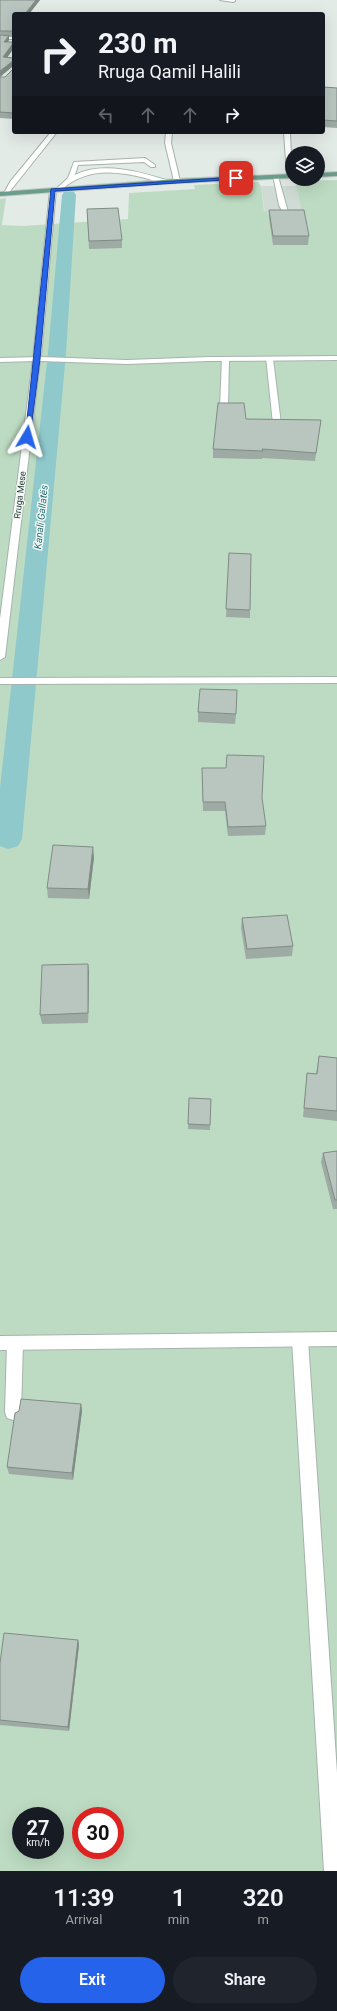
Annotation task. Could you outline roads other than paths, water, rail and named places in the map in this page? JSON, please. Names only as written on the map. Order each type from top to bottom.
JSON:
[{"type":"main road","points":[[325,175],[337,174]]},
{"type":"main road","points":[[2,194],[167,182],[285,176]]},
{"type":"street","points":[[222,0],[233,0]]},
{"type":"street","points":[[0,38],[12,38]]},
{"type":"street","points":[[2,194],[52,134]]},
{"type":"street","points":[[169,134],[168,143],[177,182]]},
{"type":"street","points":[[287,134],[288,146]]},
{"type":"street","points":[[71,178],[76,163],[145,160],[153,166]]},
{"type":"street","points":[[55,190],[71,178],[87,173],[120,170],[167,182]]},
{"type":"street","points":[[275,176],[282,204],[286,213],[298,216]]},
{"type":"street","name":"Rruga Mese","points":[[0,657],[37,359],[55,190]]},
{"type":"street","points":[[0,360],[37,359],[78,362],[164,362],[225,359],[337,358]]},
{"type":"street","points":[[224,408],[225,359]]},
{"type":"street","points":[[269,359],[277,424]]},
{"type":"street","points":[[4,682],[337,680]]},
{"type":"street","points":[[300,1340],[334,1871]]},
{"type":"street","points":[[13,1412],[8,1343],[337,1340]]},
{"type":"waterway","name":"Kanali Gallatës","points":[[8,839],[57,353],[69,195]]}]
